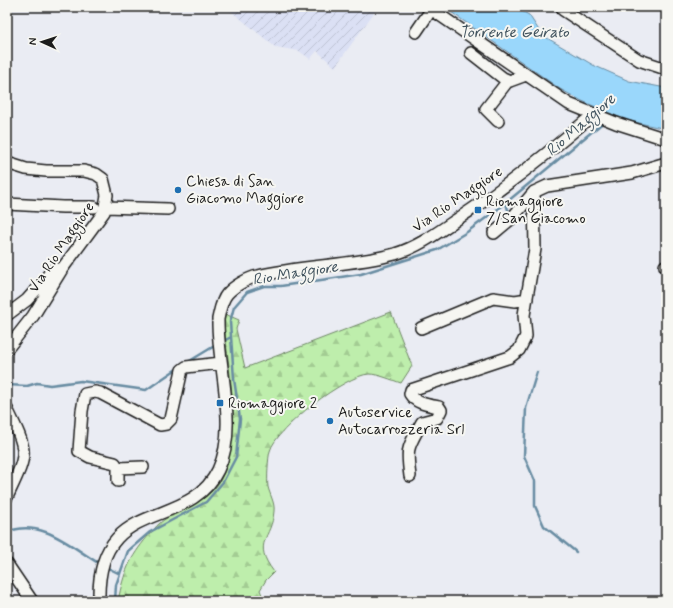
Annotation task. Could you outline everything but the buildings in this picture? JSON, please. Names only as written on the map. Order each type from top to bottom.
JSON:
[{"type":"street","points":[[416,32],[429,8],[569,104],[616,124],[666,139]]},
{"type":"street","points":[[563,10],[639,60],[666,69]]},
{"type":"street","points":[[471,53],[503,78],[510,81]]},
{"type":"street","points":[[498,121],[487,112],[486,109],[510,81],[526,75]]},
{"type":"street","name":"Via Rio Maggiore","points":[[99,601],[99,584],[104,561],[109,550],[120,536],[141,520],[191,500],[204,492],[219,469],[228,439],[218,320],[223,301],[227,294],[234,288],[258,276],[396,254],[424,241],[473,209],[557,145],[593,115]]},
{"type":"street","name":"Via Rio Maggiore","points":[[7,163],[26,169],[46,172],[84,171],[96,174],[103,179],[106,187],[106,208],[62,269],[33,316],[7,349]]},
{"type":"street","points":[[494,233],[512,218],[534,192],[547,186],[632,173],[666,163]]},
{"type":"street","points":[[410,476],[407,454],[409,446],[422,422],[437,418],[441,410],[439,407],[426,405],[413,399],[410,394],[411,390],[510,357],[519,350],[526,336],[524,315],[535,249],[534,192]]},
{"type":"street","points":[[7,204],[94,207]]},
{"type":"street","points":[[106,208],[168,209]]},
{"type":"street","points":[[7,315],[27,300],[52,271],[62,269]]},
{"type":"street","points":[[421,328],[493,298],[515,301],[527,299]]},
{"type":"street","points":[[118,481],[118,468],[113,462],[90,457],[79,450],[85,394],[95,392],[100,393],[160,425],[163,425],[171,420],[182,370],[186,367],[221,363]]},
{"type":"street","points":[[7,409],[21,437],[24,452],[22,464],[7,497]]},
{"type":"street","points":[[118,468],[143,467]]},
{"type":"street","points":[[7,564],[32,601]]},
{"type":"shaded area","points":[[226,7],[378,7],[335,67],[317,51],[310,59],[299,51],[275,47]]},
{"type":"green space","points":[[391,312],[412,366],[401,383],[381,376],[369,374],[345,383],[313,404],[298,417],[275,441],[270,451],[268,463],[268,487],[274,505],[274,511],[263,547],[267,562],[274,572],[266,580],[260,590],[264,600],[269,601],[118,601],[128,566],[142,544],[160,523],[209,494],[221,479],[228,462],[233,424],[233,404],[224,326],[225,314],[239,320],[236,329],[245,368]]},
{"type":"water","name":"Torrente Geirato","points":[[444,7],[514,7],[529,15],[542,35],[593,65],[629,81],[666,88],[666,129],[626,120],[582,101],[560,89]]},
{"type":"waterway","name":"Rio Maggiore","points":[[115,601],[116,585],[128,551],[150,532],[206,502],[223,482],[236,457],[240,419],[234,379],[230,322],[234,307],[247,292],[264,286],[281,286],[361,274],[437,250],[467,232],[502,206],[605,121]]},
{"type":"waterway","name":"Rio Maggiore","points":[[506,203],[508,210]]},
{"type":"waterway","points":[[222,342],[231,337]]},
{"type":"waterway","points":[[188,362],[216,345]]},
{"type":"waterway","points":[[7,385],[27,386],[37,383],[50,385],[81,381],[146,390],[178,368]]},
{"type":"waterway","points":[[537,372],[526,408],[524,456],[535,481],[535,506],[544,526],[576,552]]},
{"type":"waterway","points":[[7,532],[20,529],[44,531],[56,536],[100,564]]},
{"type":"waterway","points":[[106,567],[120,574]]},
{"type":"place","name":"Chiesa di San Giacomo Maggiore","points":[[178,190]]},
{"type":"place","name":"Riomaggiore 7/San Giacomo","points":[[478,210]]},
{"type":"place","name":"Riomaggiore 2","points":[[220,403]]},
{"type":"place","name":"Autoservice Autocarrozzeria Srl","points":[[330,421]]}]
